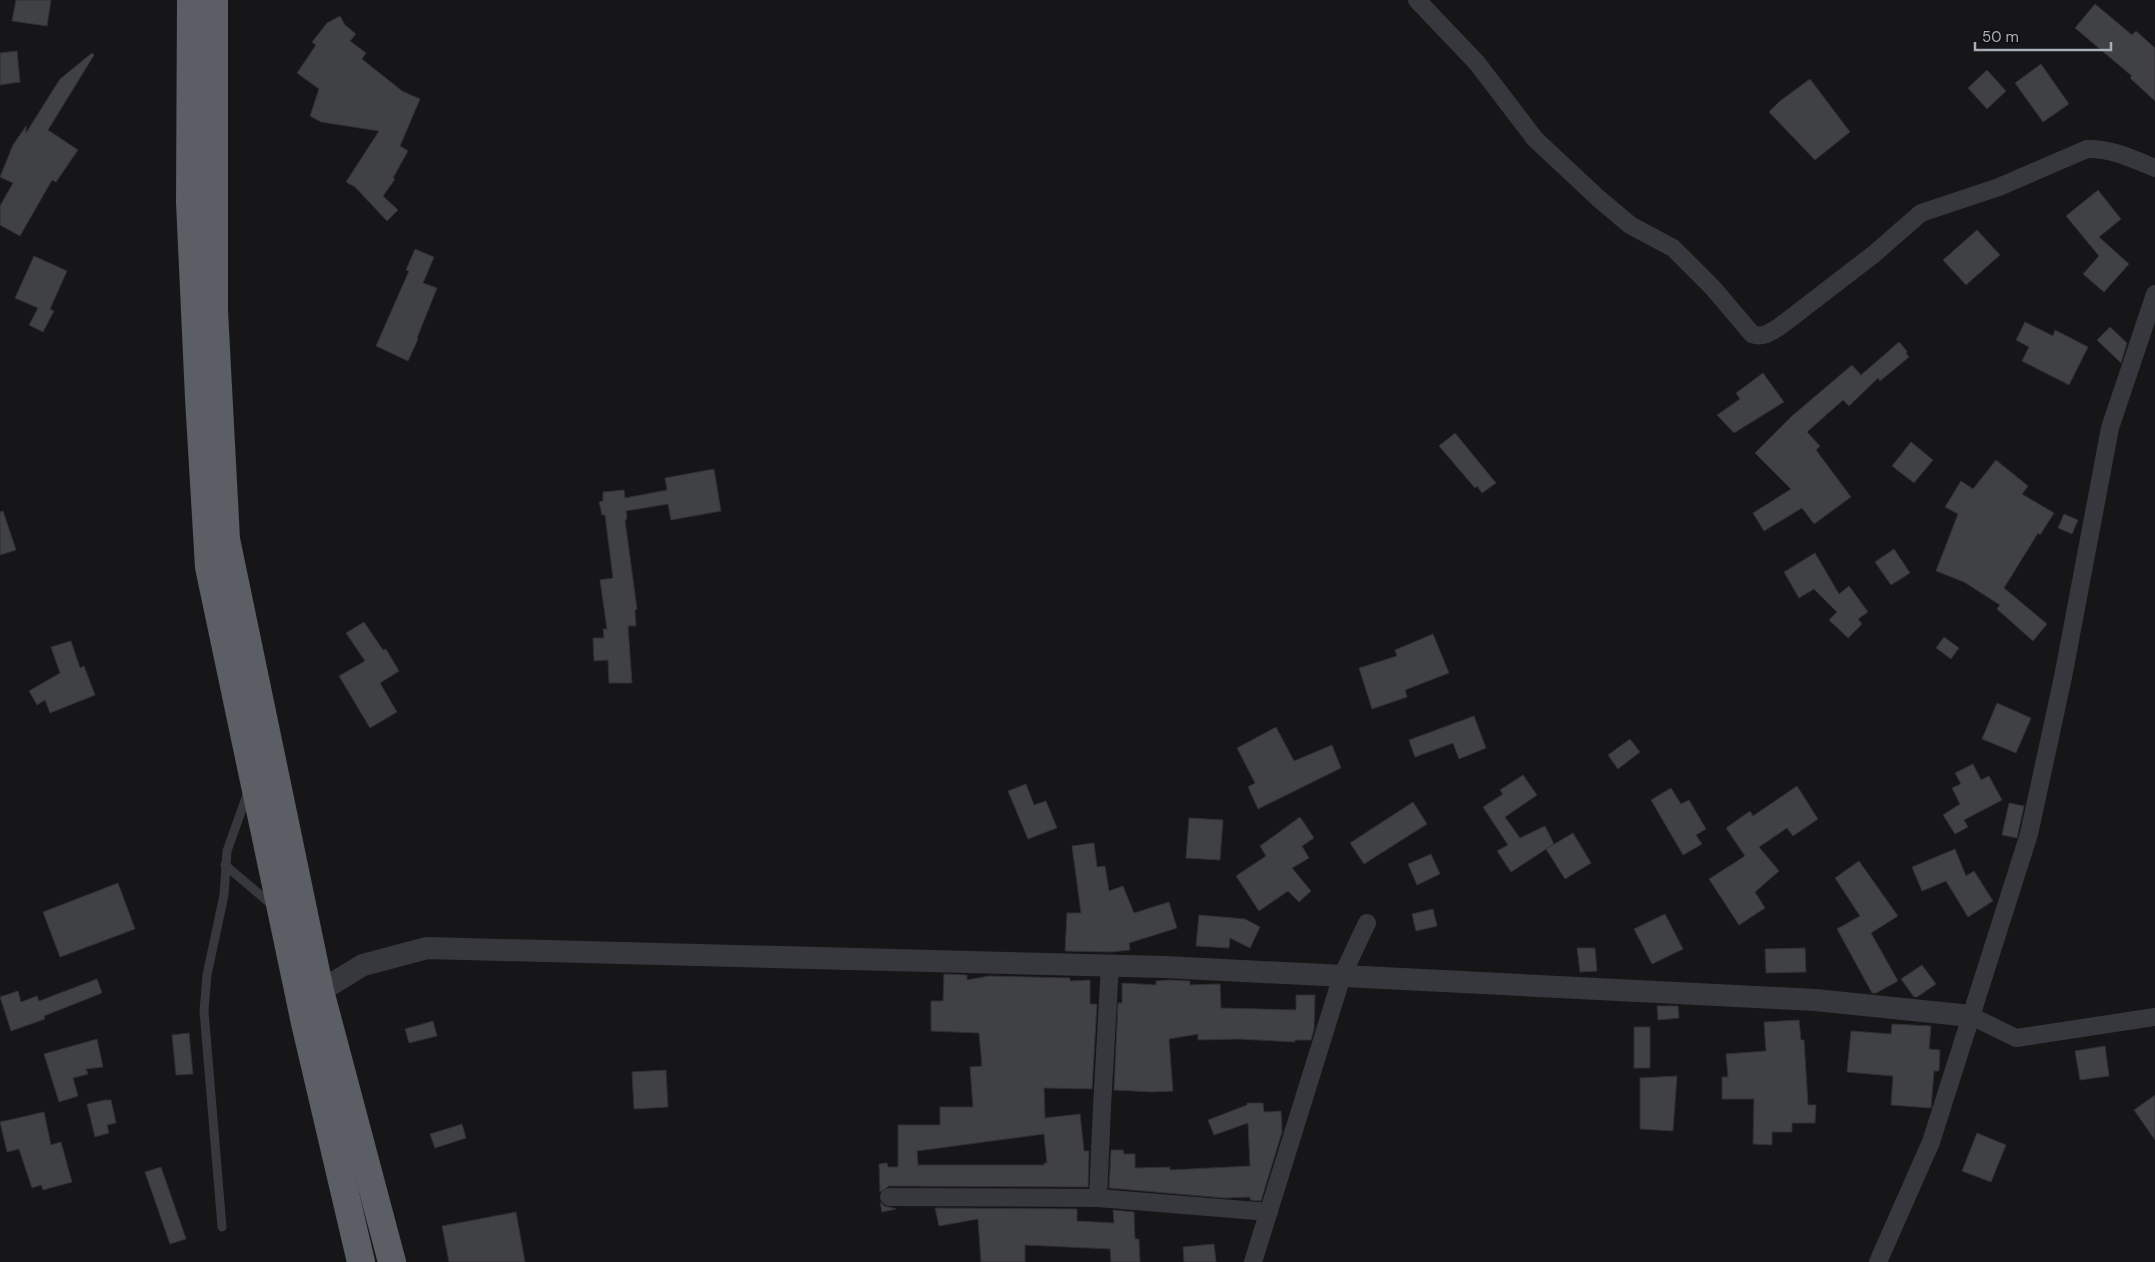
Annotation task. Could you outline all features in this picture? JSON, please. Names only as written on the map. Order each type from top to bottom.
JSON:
[{"type":"highway","points":[[191,0],[190,202],[209,567],[282,914],[360,1262]]},
{"type":"highway","points":[[214,0],[214,311],[226,539],[320,991],[392,1262]]},
{"type":"street","points":[[1417,0],[1477,63],[1535,139],[1630,225],[1673,248],[1713,288],[1752,334],[1758,336],[1765,336],[1786,321],[1874,254],[1922,213],[1999,187],[2087,149],[2099,148],[2111,151],[2155,168]]},
{"type":"street","points":[[1878,1262],[1931,1142],[2029,834],[2063,677],[2110,428],[2155,294]]},
{"type":"street","points":[[1253,1262],[1342,976],[1367,923]]},
{"type":"street","points":[[320,991],[363,965],[427,948],[1110,965],[1815,1000],[1971,1016],[2016,1038],[2155,1016]]},
{"type":"street","points":[[1098,1198],[1110,965]]},
{"type":"street","points":[[889,1197],[1098,1198],[1269,1212]]},
{"type":"lane","points":[[222,1227],[204,1011],[207,975],[224,895],[225,865],[230,839],[254,777]]},
{"type":"lane","points":[[225,865],[282,914]]},
{"type":"building","points":[[16,0],[51,0],[47,26],[12,21]]},
{"type":"building","points":[[2095,4],[2132,35],[2136,31],[2155,48],[2155,101],[2130,78],[2132,76],[2075,28]]},
{"type":"building","points":[[340,16],[345,25],[356,34],[350,41],[366,53],[362,59],[402,91],[420,99],[400,146],[408,151],[393,178],[395,179],[383,196],[398,210],[387,221],[355,187],[346,182],[379,131],[321,122],[310,116],[319,89],[297,73],[316,45],[312,42],[327,23]]},
{"type":"building","points":[[17,51],[20,82],[0,85],[0,53]]},
{"type":"building","points":[[92,53],[94,55],[48,130],[78,150],[56,182],[52,180],[20,236],[0,225],[0,206],[13,183],[0,177],[13,145],[26,126],[26,133],[60,79]]},
{"type":"building","points":[[2041,64],[2069,104],[2043,122],[2015,83]]},
{"type":"building","points":[[1987,70],[2006,91],[1987,109],[1968,88]]},
{"type":"building","points":[[1810,79],[1850,132],[1815,160],[1769,112],[1780,101]]},
{"type":"building","points":[[2098,190],[2121,219],[2099,237],[2129,264],[2104,292],[2083,274],[2099,256],[2066,216]]},
{"type":"building","points":[[1977,230],[2000,255],[1966,285],[1943,260]]},
{"type":"building","points":[[415,249],[434,257],[423,283],[437,288],[408,361],[376,346],[409,271],[406,270]]},
{"type":"building","points":[[34,256],[67,271],[50,309],[54,311],[43,332],[29,325],[38,308],[15,298]]},
{"type":"building","points":[[2025,322],[2053,336],[2055,330],[2088,347],[2069,385],[2022,361],[2029,347],[2016,340]]},
{"type":"building","points":[[2110,327],[2127,343],[2121,363],[2097,340]]},
{"type":"building","points":[[1899,342],[1907,351],[1906,353],[1909,357],[1880,381],[1878,378],[1849,406],[1843,400],[1807,432],[1820,446],[1816,450],[1851,497],[1814,524],[1802,508],[1764,531],[1753,513],[1791,489],[1755,453],[1792,416],[1852,365],[1861,375]]},
{"type":"building","points":[[1763,373],[1784,402],[1734,433],[1717,415],[1740,399],[1736,393]]},
{"type":"building","points":[[1455,433],[1496,483],[1482,493],[1477,486],[1475,488],[1439,446]]},
{"type":"building","points":[[1911,442],[1933,460],[1914,483],[1892,466]]},
{"type":"building","points":[[1996,460],[2028,486],[2022,494],[2054,513],[2040,535],[2038,533],[2004,588],[2047,624],[2033,641],[1997,609],[2000,605],[1964,582],[1936,571],[1958,514],[1945,507],[1961,481],[1973,489]]},
{"type":"building","points":[[714,469],[721,511],[671,520],[668,504],[626,511],[627,519],[625,520],[637,609],[635,610],[636,626],[628,626],[632,683],[609,683],[608,660],[594,661],[593,638],[604,638],[603,629],[607,629],[600,580],[613,578],[605,515],[602,515],[599,502],[603,501],[603,492],[624,490],[625,498],[667,490],[665,478]]},
{"type":"building","points":[[3,511],[16,550],[0,555],[0,512]]},
{"type":"building","points":[[2064,514],[2078,520],[2072,534],[2058,528]]},
{"type":"building","points":[[1894,549],[1910,573],[1891,585],[1875,562]]},
{"type":"building","points":[[1815,553],[1839,594],[1849,586],[1868,612],[1858,619],[1862,624],[1848,638],[1829,620],[1837,612],[1814,589],[1799,598],[1784,572]]},
{"type":"building","points":[[364,622],[383,650],[386,649],[399,671],[380,683],[397,712],[370,728],[339,676],[365,661],[346,633]]},
{"type":"building","points":[[1433,634],[1449,673],[1405,690],[1407,697],[1372,709],[1359,668],[1397,656],[1395,650]]},
{"type":"building","points":[[1944,637],[1959,648],[1951,659],[1936,648]]},
{"type":"building","points":[[71,641],[80,668],[84,666],[95,695],[50,713],[45,700],[37,705],[29,691],[60,673],[51,647]]},
{"type":"building","points":[[1997,703],[2031,718],[2016,753],[1982,739]]},
{"type":"building","points":[[1474,716],[1486,748],[1459,759],[1453,743],[1415,757],[1409,740]]},
{"type":"building","points":[[1276,727],[1294,761],[1332,745],[1341,768],[1258,809],[1248,787],[1255,783],[1237,748]]},
{"type":"building","points":[[1630,739],[1640,752],[1618,769],[1608,755]]},
{"type":"building","points":[[1973,764],[1981,780],[1989,776],[2002,800],[1964,820],[1968,827],[1955,834],[1943,815],[1960,804],[1952,788],[1961,784],[1955,773]]},
{"type":"building","points":[[1523,775],[1537,795],[1505,817],[1520,838],[1545,826],[1554,844],[1511,872],[1497,851],[1508,845],[1483,807],[1503,794],[1500,790]]},
{"type":"building","points":[[1026,784],[1034,805],[1046,801],[1057,828],[1028,839],[1008,791]]},
{"type":"building","points":[[1797,786],[1818,819],[1793,836],[1787,828],[1759,847],[1779,871],[1755,892],[1765,908],[1739,925],[1709,879],[1745,856],[1726,828],[1750,811],[1753,816]]},
{"type":"building","points":[[1671,788],[1681,804],[1689,800],[1706,829],[1696,835],[1702,844],[1683,855],[1651,800]]},
{"type":"building","points":[[1413,802],[1427,824],[1364,864],[1350,843]]},
{"type":"building","points":[[2009,803],[2024,806],[2017,838],[2002,835]]},
{"type":"building","points":[[1300,817],[1314,838],[1302,846],[1309,858],[1292,868],[1311,891],[1299,902],[1288,891],[1259,911],[1236,876],[1266,856],[1260,846]]},
{"type":"building","points":[[1189,818],[1223,820],[1220,860],[1186,858]]},
{"type":"building","points":[[1573,833],[1591,863],[1565,879],[1546,849]]},
{"type":"building","points":[[1094,843],[1097,867],[1105,866],[1109,891],[1123,886],[1134,913],[1169,902],[1177,928],[1129,943],[1130,950],[1111,952],[1065,951],[1067,913],[1081,913],[1072,846]]},
{"type":"building","points":[[1955,849],[1966,876],[1974,871],[1993,901],[1968,917],[1946,881],[1922,891],[1912,867]]},
{"type":"building","points":[[1431,854],[1440,874],[1417,885],[1408,864]]},
{"type":"building","points":[[1859,861],[1898,916],[1871,933],[1898,981],[1876,993],[1872,993],[1837,929],[1860,916],[1835,878]]},
{"type":"building","points":[[118,883],[135,929],[60,957],[43,912]]},
{"type":"building","points":[[1433,909],[1437,926],[1416,931],[1412,914]]},
{"type":"building","points":[[1665,914],[1683,949],[1652,964],[1634,929]]},
{"type":"building","points":[[1199,915],[1245,919],[1260,927],[1250,948],[1230,938],[1229,948],[1196,946]]},
{"type":"building","points":[[1577,948],[1595,948],[1597,971],[1580,972]]},
{"type":"building","points":[[1805,948],[1806,972],[1766,973],[1765,949]]},
{"type":"building","points":[[1922,965],[1936,984],[1917,997],[1914,997],[1901,979]]},
{"type":"building","points":[[944,974],[967,975],[967,980],[989,976],[1070,978],[1070,981],[1090,980],[1090,1004],[1097,1004],[1092,1089],[1044,1088],[1045,1118],[1080,1114],[1084,1151],[1089,1151],[1088,1187],[889,1186],[880,1192],[879,1164],[887,1163],[888,1167],[898,1167],[898,1125],[940,1125],[940,1107],[973,1107],[970,1067],[982,1066],[979,1033],[931,1031],[931,1001],[943,1001]],"holes":[[[1044,1134],[1047,1163],[1044,1163],[1044,1165],[918,1165],[917,1151]]]},
{"type":"building","points":[[97,979],[102,993],[44,1016],[45,1019],[11,1031],[0,997],[18,991],[21,1002],[37,996],[39,1001]]},
{"type":"building","points":[[1156,981],[1190,981],[1190,985],[1220,984],[1221,1008],[1296,1010],[1296,995],[1315,995],[1314,1029],[1311,1040],[1295,1040],[1295,1042],[1238,1039],[1198,1040],[1198,1034],[1169,1039],[1173,1091],[1114,1090],[1118,1003],[1122,1003],[1122,983],[1156,985]]},
{"type":"building","points":[[1657,1006],[1678,1006],[1679,1018],[1658,1020]]},
{"type":"building","points":[[1799,1020],[1801,1040],[1804,1040],[1808,1105],[1816,1105],[1815,1123],[1792,1123],[1792,1132],[1772,1132],[1772,1145],[1753,1144],[1754,1099],[1722,1099],[1722,1077],[1728,1077],[1726,1054],[1766,1051],[1764,1022]]},
{"type":"building","points":[[433,1021],[437,1036],[409,1043],[405,1029]]},
{"type":"building","points":[[1892,1024],[1931,1026],[1929,1049],[1940,1050],[1939,1071],[1934,1071],[1931,1108],[1891,1105],[1893,1076],[1847,1072],[1851,1031],[1891,1034]]},
{"type":"building","points":[[1634,1027],[1650,1027],[1650,1068],[1634,1068]]},
{"type":"building","points":[[189,1033],[193,1074],[176,1075],[172,1035]]},
{"type":"building","points":[[97,1039],[103,1067],[86,1069],[88,1074],[73,1078],[78,1096],[59,1102],[44,1054]]},
{"type":"building","points":[[2105,1046],[2109,1076],[2080,1080],[2075,1051]]},
{"type":"building","points":[[666,1070],[668,1107],[634,1109],[632,1072]]},
{"type":"building","points":[[1677,1076],[1673,1131],[1640,1129],[1640,1078]]},
{"type":"building","points":[[2155,1095],[2155,1140],[2134,1110]]},
{"type":"building","points":[[111,1100],[116,1123],[107,1125],[109,1133],[95,1137],[87,1104]]},
{"type":"building","points":[[1247,1103],[1263,1103],[1264,1112],[1281,1111],[1282,1132],[1261,1201],[1250,1200],[1250,1197],[1224,1198],[1109,1188],[1111,1150],[1123,1150],[1124,1154],[1135,1154],[1135,1168],[1170,1167],[1170,1170],[1250,1166],[1248,1123],[1214,1135],[1208,1120],[1247,1105]]},
{"type":"building","points":[[44,1112],[51,1145],[61,1142],[72,1182],[43,1190],[41,1185],[32,1188],[19,1149],[7,1152],[0,1122]]},
{"type":"building","points":[[462,1124],[466,1138],[435,1148],[430,1134]]},
{"type":"building","points":[[1977,1133],[2006,1145],[1991,1182],[1962,1171]]},
{"type":"building","points":[[161,1167],[186,1239],[170,1244],[145,1172]]},
{"type":"building","points":[[880,1202],[884,1206],[896,1209],[882,1212]]},
{"type":"building","points":[[935,1208],[1077,1209],[1077,1221],[1114,1223],[1113,1210],[1134,1212],[1135,1239],[1139,1239],[1140,1262],[1111,1262],[1110,1249],[1025,1245],[1025,1262],[981,1262],[978,1219],[939,1226]]},
{"type":"building","points":[[516,1212],[525,1262],[449,1262],[442,1226]]},
{"type":"building","points":[[1214,1244],[1216,1262],[1184,1262],[1183,1247]]}]
